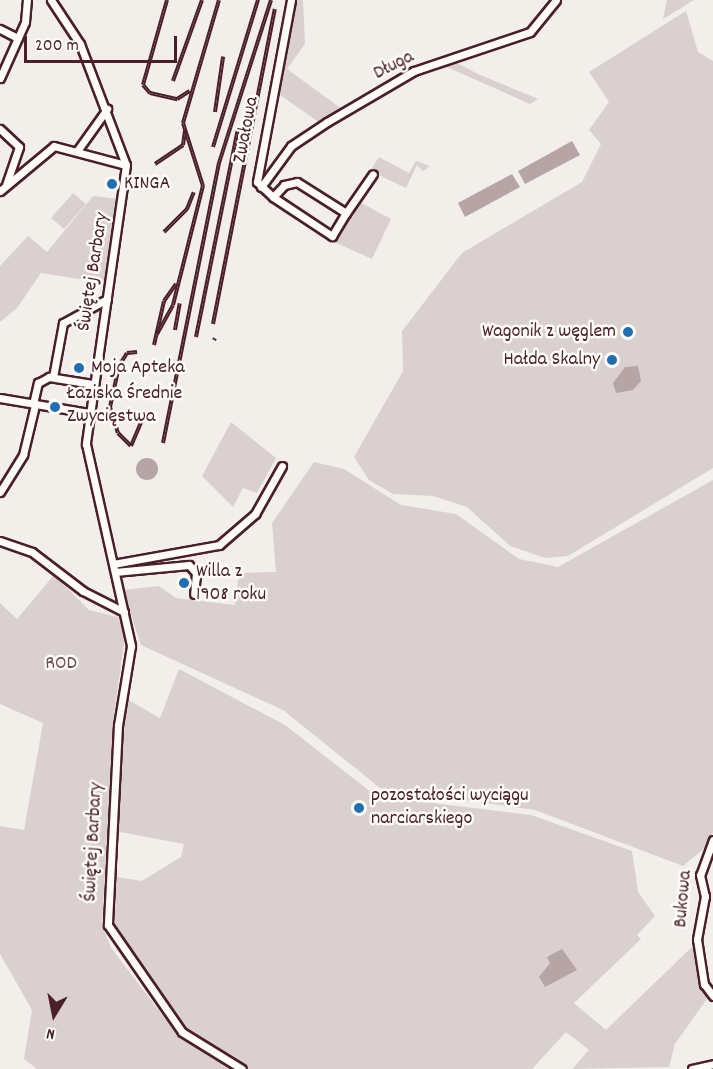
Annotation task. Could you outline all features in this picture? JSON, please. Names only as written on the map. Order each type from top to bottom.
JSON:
[{"type":"street","points":[[0,78],[18,38],[27,0]]},
{"type":"street","name":"Świętej Barbary","points":[[51,0],[72,26],[126,165],[89,413],[88,461],[124,612],[131,658],[118,725],[108,925],[182,1032],[242,1069]]},
{"type":"street","name":"Zwałowa","points":[[291,0],[256,171],[261,187],[332,236],[346,213]]},
{"type":"street","name":"Długa","points":[[261,187],[291,147],[327,122],[414,71],[530,32],[556,0]]},
{"type":"street","points":[[0,29],[18,38]]},
{"type":"street","points":[[77,151],[104,110]]},
{"type":"street","points":[[0,129],[19,147],[2,189]]},
{"type":"street","points":[[2,189],[54,146],[126,165]]},
{"type":"street","points":[[273,197],[284,185],[297,182],[346,213],[373,174]]},
{"type":"street","points":[[53,377],[63,323],[106,299]]},
{"type":"street","points":[[0,492],[23,455],[38,383],[53,377],[92,384]]},
{"type":"street","points":[[0,398],[89,413]]},
{"type":"street","points":[[112,564],[219,545],[255,514],[282,465]]},
{"type":"street","points":[[0,541],[32,552],[107,604],[124,612]]},
{"type":"street","points":[[114,572],[189,565],[196,573],[194,594]]},
{"type":"street","points":[[107,604],[119,591]]},
{"type":"street","name":"Bukowa","points":[[713,840],[700,875],[705,896],[697,939],[704,984],[713,996]]},
{"type":"street","points":[[692,1069],[713,1064]]},
{"type":"green space","points":[[294,0],[303,0],[305,44],[287,69],[342,109],[320,123],[273,90]]},
{"type":"green space","points":[[667,0],[694,0],[663,19]]},
{"type":"green space","points":[[686,11],[698,52],[713,61],[713,468],[568,556],[545,558],[510,546],[467,507],[433,496],[393,494],[369,480],[354,457],[403,371],[402,331],[462,253],[582,182],[601,144],[589,130],[609,102],[589,72]]},
{"type":"green space","points":[[453,61],[538,99],[530,104],[440,64]]},
{"type":"green space","points":[[379,157],[409,173],[416,161],[430,166],[423,171],[417,165],[406,188],[370,171]]},
{"type":"green space","points":[[73,193],[86,204],[64,229],[51,218]]},
{"type":"green space","points":[[93,196],[119,199],[105,283],[41,273],[17,308],[0,322],[0,266],[28,236],[47,252]]},
{"type":"green space","points":[[356,200],[391,219],[372,259],[330,240]]},
{"type":"green space","points":[[231,422],[276,458],[257,493],[243,488],[233,507],[202,476]]},
{"type":"green space","points":[[314,462],[344,469],[401,505],[456,514],[519,559],[558,567],[713,480],[713,832],[708,845],[683,866],[535,810],[380,788],[283,710],[141,645],[123,590],[159,586],[176,598],[235,605],[239,573],[276,572],[272,523]]},
{"type":"green space","name":"ROD","points":[[54,575],[89,610],[118,617],[125,637],[114,714],[102,925],[111,948],[181,1039],[231,1069],[37,1069],[24,1059],[32,1010],[0,954],[0,826],[24,830],[43,723],[0,704],[0,603],[17,619]]},
{"type":"green space","points":[[179,669],[285,725],[376,796],[531,815],[632,851],[638,892],[655,916],[637,935],[641,939],[574,1003],[606,1030],[695,944],[709,996],[675,1044],[669,1067],[572,1069],[589,1050],[566,1032],[532,1069],[248,1069],[187,1032],[156,998],[110,921],[111,876],[142,881],[181,857],[184,844],[115,831],[125,698],[160,718]]},
{"type":"shaded area","points":[[572,141],[580,155],[525,184],[518,171]]},
{"type":"shaded area","points":[[512,174],[520,187],[465,217],[458,203]]},
{"type":"shaded area","points":[[638,366],[641,381],[633,390],[616,393],[613,383],[625,367]]},
{"type":"shaded area","points":[[147,458],[155,461],[158,469],[155,477],[147,480],[139,477],[136,469],[139,461]]},
{"type":"shaded area","points":[[562,949],[577,970],[545,987],[539,977],[550,963],[547,957]]},
{"type":"railway","points":[[167,0],[143,85],[150,93],[177,99],[190,91]]},
{"type":"railway","points":[[173,81],[202,0]]},
{"type":"railway","points":[[157,334],[173,305],[203,186],[183,123],[219,0]]},
{"type":"railway","points":[[213,147],[258,0]]},
{"type":"railway","points":[[163,443],[219,163],[271,0]]},
{"type":"railway","points":[[213,324],[275,9]]},
{"type":"railway","points":[[215,112],[223,57]]},
{"type":"railway","points":[[196,337],[238,128]]},
{"type":"railway","points":[[155,164],[183,145],[185,130]]},
{"type":"railway","points":[[164,232],[187,209],[194,192]]},
{"type":"railway","points":[[154,345],[164,301],[176,284]]},
{"type":"railway","points":[[175,330],[180,303]]},
{"type":"railway","points":[[137,352],[127,353],[119,366],[110,407],[118,433],[131,446],[142,420]]},
{"type":"place","name":"KINGA","points":[[112,184]]},
{"type":"place","name":"Wagonik z węglem","points":[[628,332]]},
{"type":"place","name":"Hałda Skalny","points":[[612,360]]},
{"type":"place","name":"Moja Apteka","points":[[79,368]]},
{"type":"place","name":"Łaziska Średnie Zwycięstwa","points":[[55,407]]},
{"type":"place","name":"Willa z 1908 roku","points":[[184,583]]},
{"type":"place","name":"pozostałości wyciągu narciarskiego","points":[[359,808]]}]
